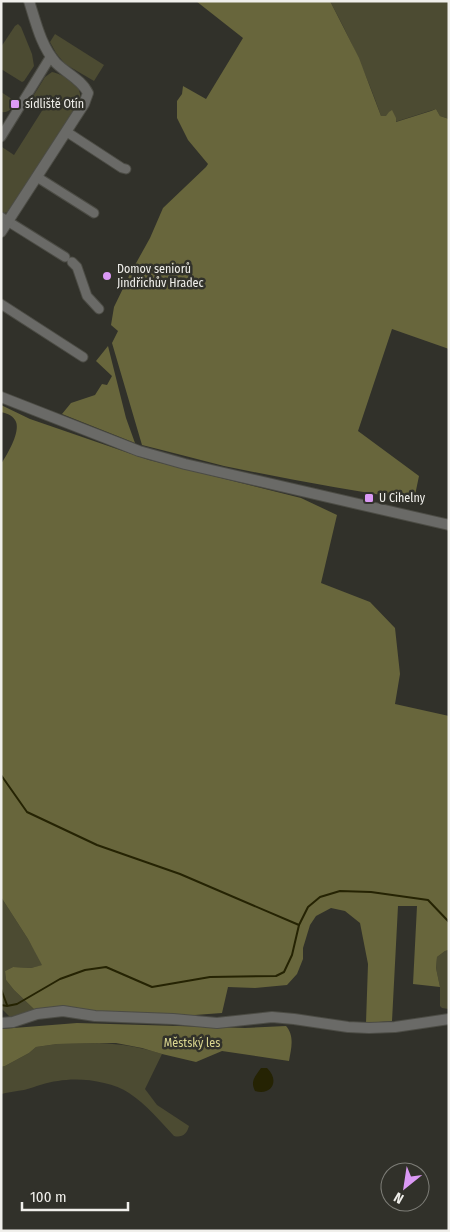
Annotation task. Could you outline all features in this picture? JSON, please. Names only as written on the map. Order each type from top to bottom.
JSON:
[{"type":"street","points":[[1,232],[5,219],[37,177],[84,104],[88,93],[83,85],[62,69],[51,56],[42,41],[29,1]]},
{"type":"street","points":[[1,138],[51,56]]},
{"type":"street","points":[[70,134],[126,169]]},
{"type":"street","points":[[37,177],[94,213]]},
{"type":"street","points":[[5,219],[77,267],[86,296],[99,309]]},
{"type":"street","points":[[1,304],[83,357]]},
{"type":"street","points":[[1,397],[139,451],[185,464],[449,525]]},
{"type":"street","points":[[1,1023],[13,1022],[37,1014],[63,1011],[95,1016],[217,1023],[272,1017],[294,1018],[348,1028],[395,1027],[449,1019]]},
{"type":"shaded area","points":[[330,1],[449,1],[449,119],[440,116],[436,109],[395,122],[396,118],[381,116],[358,57]]},
{"type":"shaded area","points":[[18,24],[32,54],[34,66],[22,82],[1,69],[1,47]]},
{"type":"shaded area","points":[[55,34],[104,65],[94,81],[65,64],[50,42]]},
{"type":"shaded area","points":[[52,72],[74,82],[79,89],[80,95],[78,106],[9,212],[4,213],[1,211],[1,148],[14,155],[45,106],[32,98],[45,77]]},
{"type":"shaded area","points":[[1,92],[15,101],[12,108],[7,112],[1,112]]},
{"type":"shaded area","points":[[1,897],[43,965],[31,968],[13,967],[5,971],[6,980],[37,1012],[10,1017],[1,1008]]},
{"type":"shaded area","points":[[449,950],[449,1009],[440,1006],[440,987],[436,968],[437,957]]},
{"type":"shaded area","points":[[99,1043],[131,1046],[162,1054],[145,1089],[157,1105],[189,1126],[182,1136],[174,1136],[135,1097],[122,1089],[104,1083],[66,1080],[49,1082],[24,1090],[1,1094],[1,1067],[29,1053],[36,1047],[57,1044]]},
{"type":"shaded area","points":[[261,1068],[267,1068],[273,1077],[273,1082],[270,1089],[261,1092],[255,1091],[253,1084]]},
{"type":"green space","points":[[196,1],[330,1],[359,58],[381,116],[386,116],[392,110],[396,122],[436,109],[440,116],[449,119],[449,349],[392,329],[358,431],[419,476],[414,500],[342,489],[248,471],[142,445],[112,343],[118,331],[111,325],[114,307],[150,238],[163,208],[208,164],[188,140],[177,118],[177,101],[182,94],[183,86],[206,99],[243,38]]},
{"type":"green space","points":[[108,346],[126,418],[135,443],[62,414],[71,403],[95,395],[102,384],[107,385],[112,376],[96,361]]},
{"type":"green space","points":[[1,405],[30,419],[149,460],[301,498],[337,515],[321,583],[370,602],[395,628],[400,674],[395,704],[449,716],[449,950],[437,957],[436,968],[440,987],[413,984],[417,906],[398,906],[392,1021],[366,1023],[368,964],[360,923],[345,911],[331,908],[316,916],[310,925],[303,948],[303,959],[297,974],[287,985],[255,988],[228,987],[222,1013],[181,1016],[37,1012],[6,980],[5,971],[13,967],[31,968],[42,965],[1,897],[1,464],[13,442],[17,424],[12,417],[1,412]]},
{"type":"green space","name":"Městský les","points":[[77,1023],[245,1028],[286,1026],[291,1034],[289,1061],[222,1051],[196,1062],[116,1043],[57,1044],[36,1047],[29,1053],[1,1067],[1,1029]]},
{"type":"waterway","points":[[1,775],[27,812],[97,845],[180,874],[299,925]]},
{"type":"waterway","points":[[1,1005],[17,1004],[60,979],[85,970],[106,967],[152,987],[210,977],[276,976],[284,972],[292,955],[299,925],[308,907],[320,897],[340,891],[371,892],[428,900],[449,922]]},
{"type":"waterway","points":[[1,989],[7,1005]]},
{"type":"place","name":"sídliště Otín","points":[[15,104]]},
{"type":"place","name":"Domov seniorů Jindřichův Hradec","points":[[107,276]]},
{"type":"place","name":"U Cihelny","points":[[369,498]]}]
